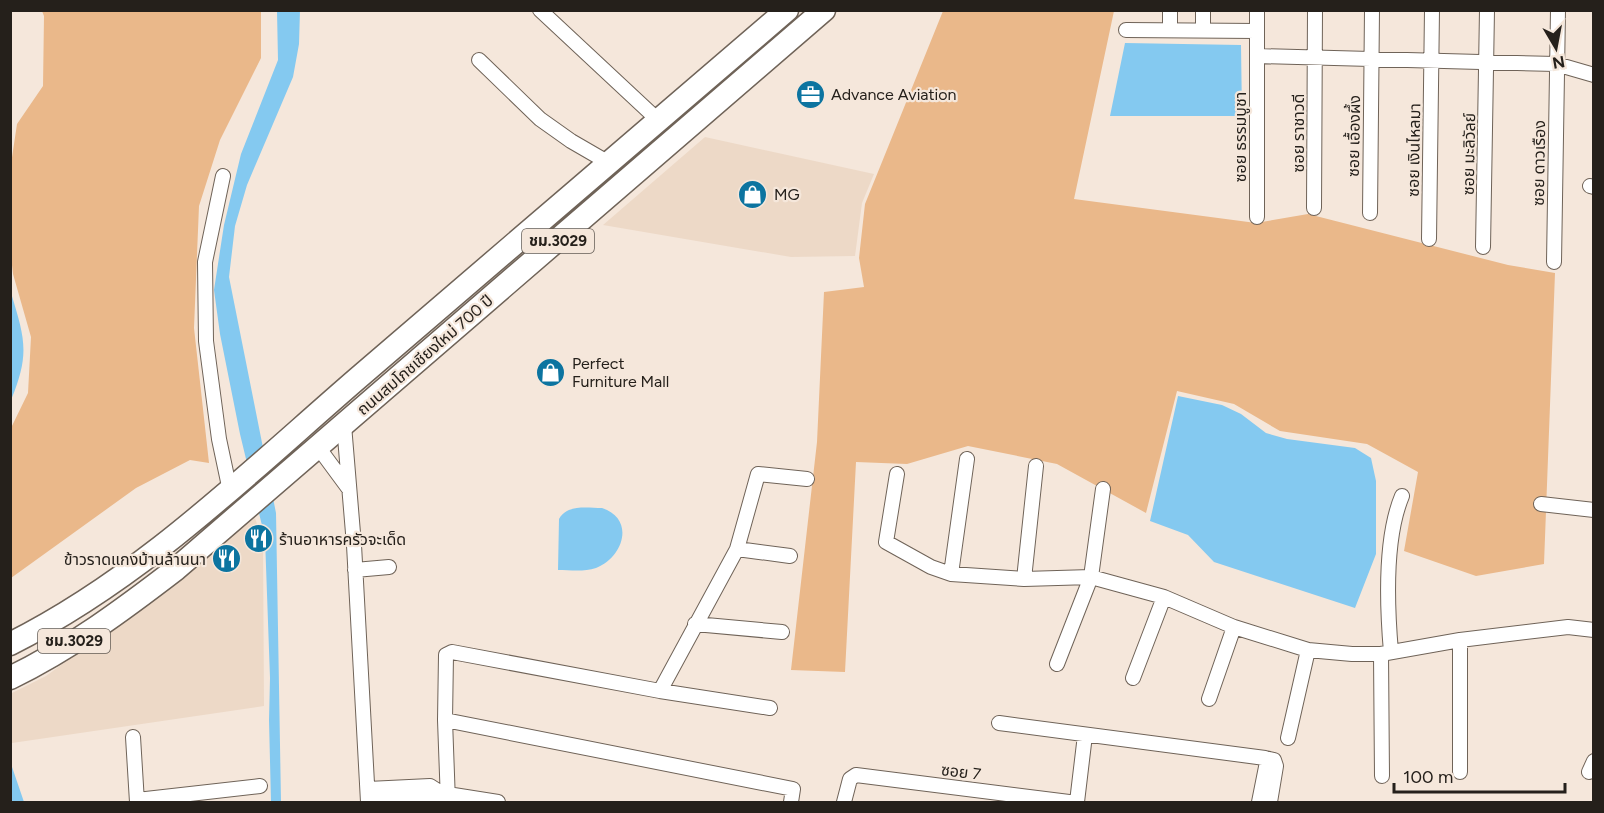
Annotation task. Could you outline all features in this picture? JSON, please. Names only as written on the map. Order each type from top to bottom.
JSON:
[{"type":"main road","name":"ถนนสมโภชเชียงใหม่ 700 ปี","points":[[17,641],[59,617],[131,568],[205,513],[787,10]]},
{"type":"main road","name":"ถนนสมโภชเชียงใหม่ 700 ปี","points":[[20,673],[132,602],[176,569],[824,10]]},
{"type":"street","points":[[540,10],[659,121]]},
{"type":"street","points":[[1170,10],[1170,30]]},
{"type":"street","points":[[1203,10],[1203,30]]},
{"type":"street","name":"ซอย ธรรมบูชา","points":[[1257,10],[1257,217]]},
{"type":"street","name":"ซอย ราชาวดี","points":[[1314,208],[1315,10]]},
{"type":"street","name":"ซอย เอื้องผึ้ง","points":[[1370,213],[1372,10]]},
{"type":"street","name":"ซอย เงินไหลมา","points":[[1429,239],[1432,10]]},
{"type":"street","name":"ซอย มะลิวัลย์","points":[[1483,247],[1487,10]]},
{"type":"street","name":"ซอย ดาวเรือง","points":[[1554,262],[1558,10]]},
{"type":"street","points":[[1126,30],[1257,31]]},
{"type":"street","points":[[1257,56],[1557,64],[1593,75]]},
{"type":"street","points":[[479,60],[540,119],[571,141],[609,163]]},
{"type":"street","points":[[224,176],[206,262],[206,341],[219,439],[230,491]]},
{"type":"street","points":[[344,425],[368,798],[445,796],[498,802]]},
{"type":"street","points":[[318,447],[350,491]]},
{"type":"street","points":[[951,574],[967,459]]},
{"type":"street","points":[[1024,579],[1036,466]]},
{"type":"street","points":[[660,692],[737,549],[758,474],[807,479]]},
{"type":"street","points":[[897,474],[886,543],[931,567],[951,574],[1024,579],[1091,577],[1164,597],[1234,627],[1308,651],[1352,654],[1386,653],[1460,640],[1568,627],[1593,630]]},
{"type":"street","points":[[1057,664],[1091,577],[1103,489]]},
{"type":"street","points":[[1382,776],[1391,539],[1395,513],[1402,496]]},
{"type":"street","points":[[1541,504],[1593,510]]},
{"type":"street","points":[[737,549],[790,556]]},
{"type":"street","points":[[355,570],[389,567]]},
{"type":"street","points":[[1133,678],[1164,597]]},
{"type":"street","points":[[695,624],[782,632]]},
{"type":"street","points":[[1209,699],[1234,627]]},
{"type":"street","points":[[1460,640],[1460,772]]},
{"type":"street","points":[[1288,738],[1308,651]]},
{"type":"street","points":[[445,796],[446,655],[452,652],[660,692],[770,708]]},
{"type":"street","points":[[445,720],[794,789],[791,802]]},
{"type":"street","points":[[999,723],[1274,760],[1276,766],[1270,802]]},
{"type":"street","points":[[1077,802],[1085,735]]},
{"type":"street","points":[[133,737],[137,801],[260,786]]},
{"type":"street","points":[[1259,802],[1267,762],[1265,758]]},
{"type":"street","name":"ซอย 7","points":[[844,802],[850,779],[856,775],[1069,802]]},
{"type":"shaded area","points":[[42,11],[261,11],[261,58],[220,140],[199,206],[194,328],[209,463],[190,460],[136,488],[11,578],[11,428],[28,393],[31,337],[13,274],[11,164],[17,124],[43,86],[44,16]]},
{"type":"shaded area","points":[[943,11],[1114,11],[1074,199],[1256,223],[1308,214],[1508,265],[1555,273],[1544,564],[1476,576],[1404,551],[1418,472],[1367,444],[1280,431],[1234,404],[1177,391],[1146,513],[1057,464],[968,446],[907,464],[856,462],[845,672],[791,670],[817,442],[824,292],[864,287],[859,258],[865,204]]},
{"type":"shaded area","name":"MG","points":[[705,137],[874,174],[862,203],[855,256],[791,257],[603,225]]},
{"type":"shaded area","points":[[255,518],[263,541],[264,706],[12,743],[10,694],[46,676],[162,591]]},
{"type":"water","points":[[300,10],[299,44],[293,77],[247,185],[235,226],[229,277],[276,513],[281,802],[271,802],[270,678],[265,538],[240,434],[220,334],[214,290],[224,225],[241,154],[278,60],[277,11]]},
{"type":"water","points":[[1125,43],[1241,45],[1242,116],[1110,116]]},
{"type":"water","points":[[11,293],[20,323],[23,358],[11,400]]},
{"type":"water","points":[[1178,396],[1222,405],[1241,414],[1266,433],[1287,439],[1355,448],[1371,458],[1376,481],[1376,554],[1355,608],[1214,562],[1188,535],[1150,521]]},
{"type":"water","points":[[602,508],[613,513],[619,521],[622,538],[619,548],[605,563],[596,568],[558,570],[559,519],[572,509]]},
{"type":"water","points":[[11,764],[24,802],[11,802]]},
{"type":"place","name":"Advance Aviation","points":[[810,94]]},
{"type":"place","name":"MG","points":[[753,194]]},
{"type":"place","name":"Perfect Furniture Mall","points":[[551,372]]},
{"type":"place","name":"ร้านอาหารครัวจะเด็ด","points":[[258,539]]},
{"type":"place","name":"ข้าวราดแกงบ้านล้านนา","points":[[227,559]]}]
